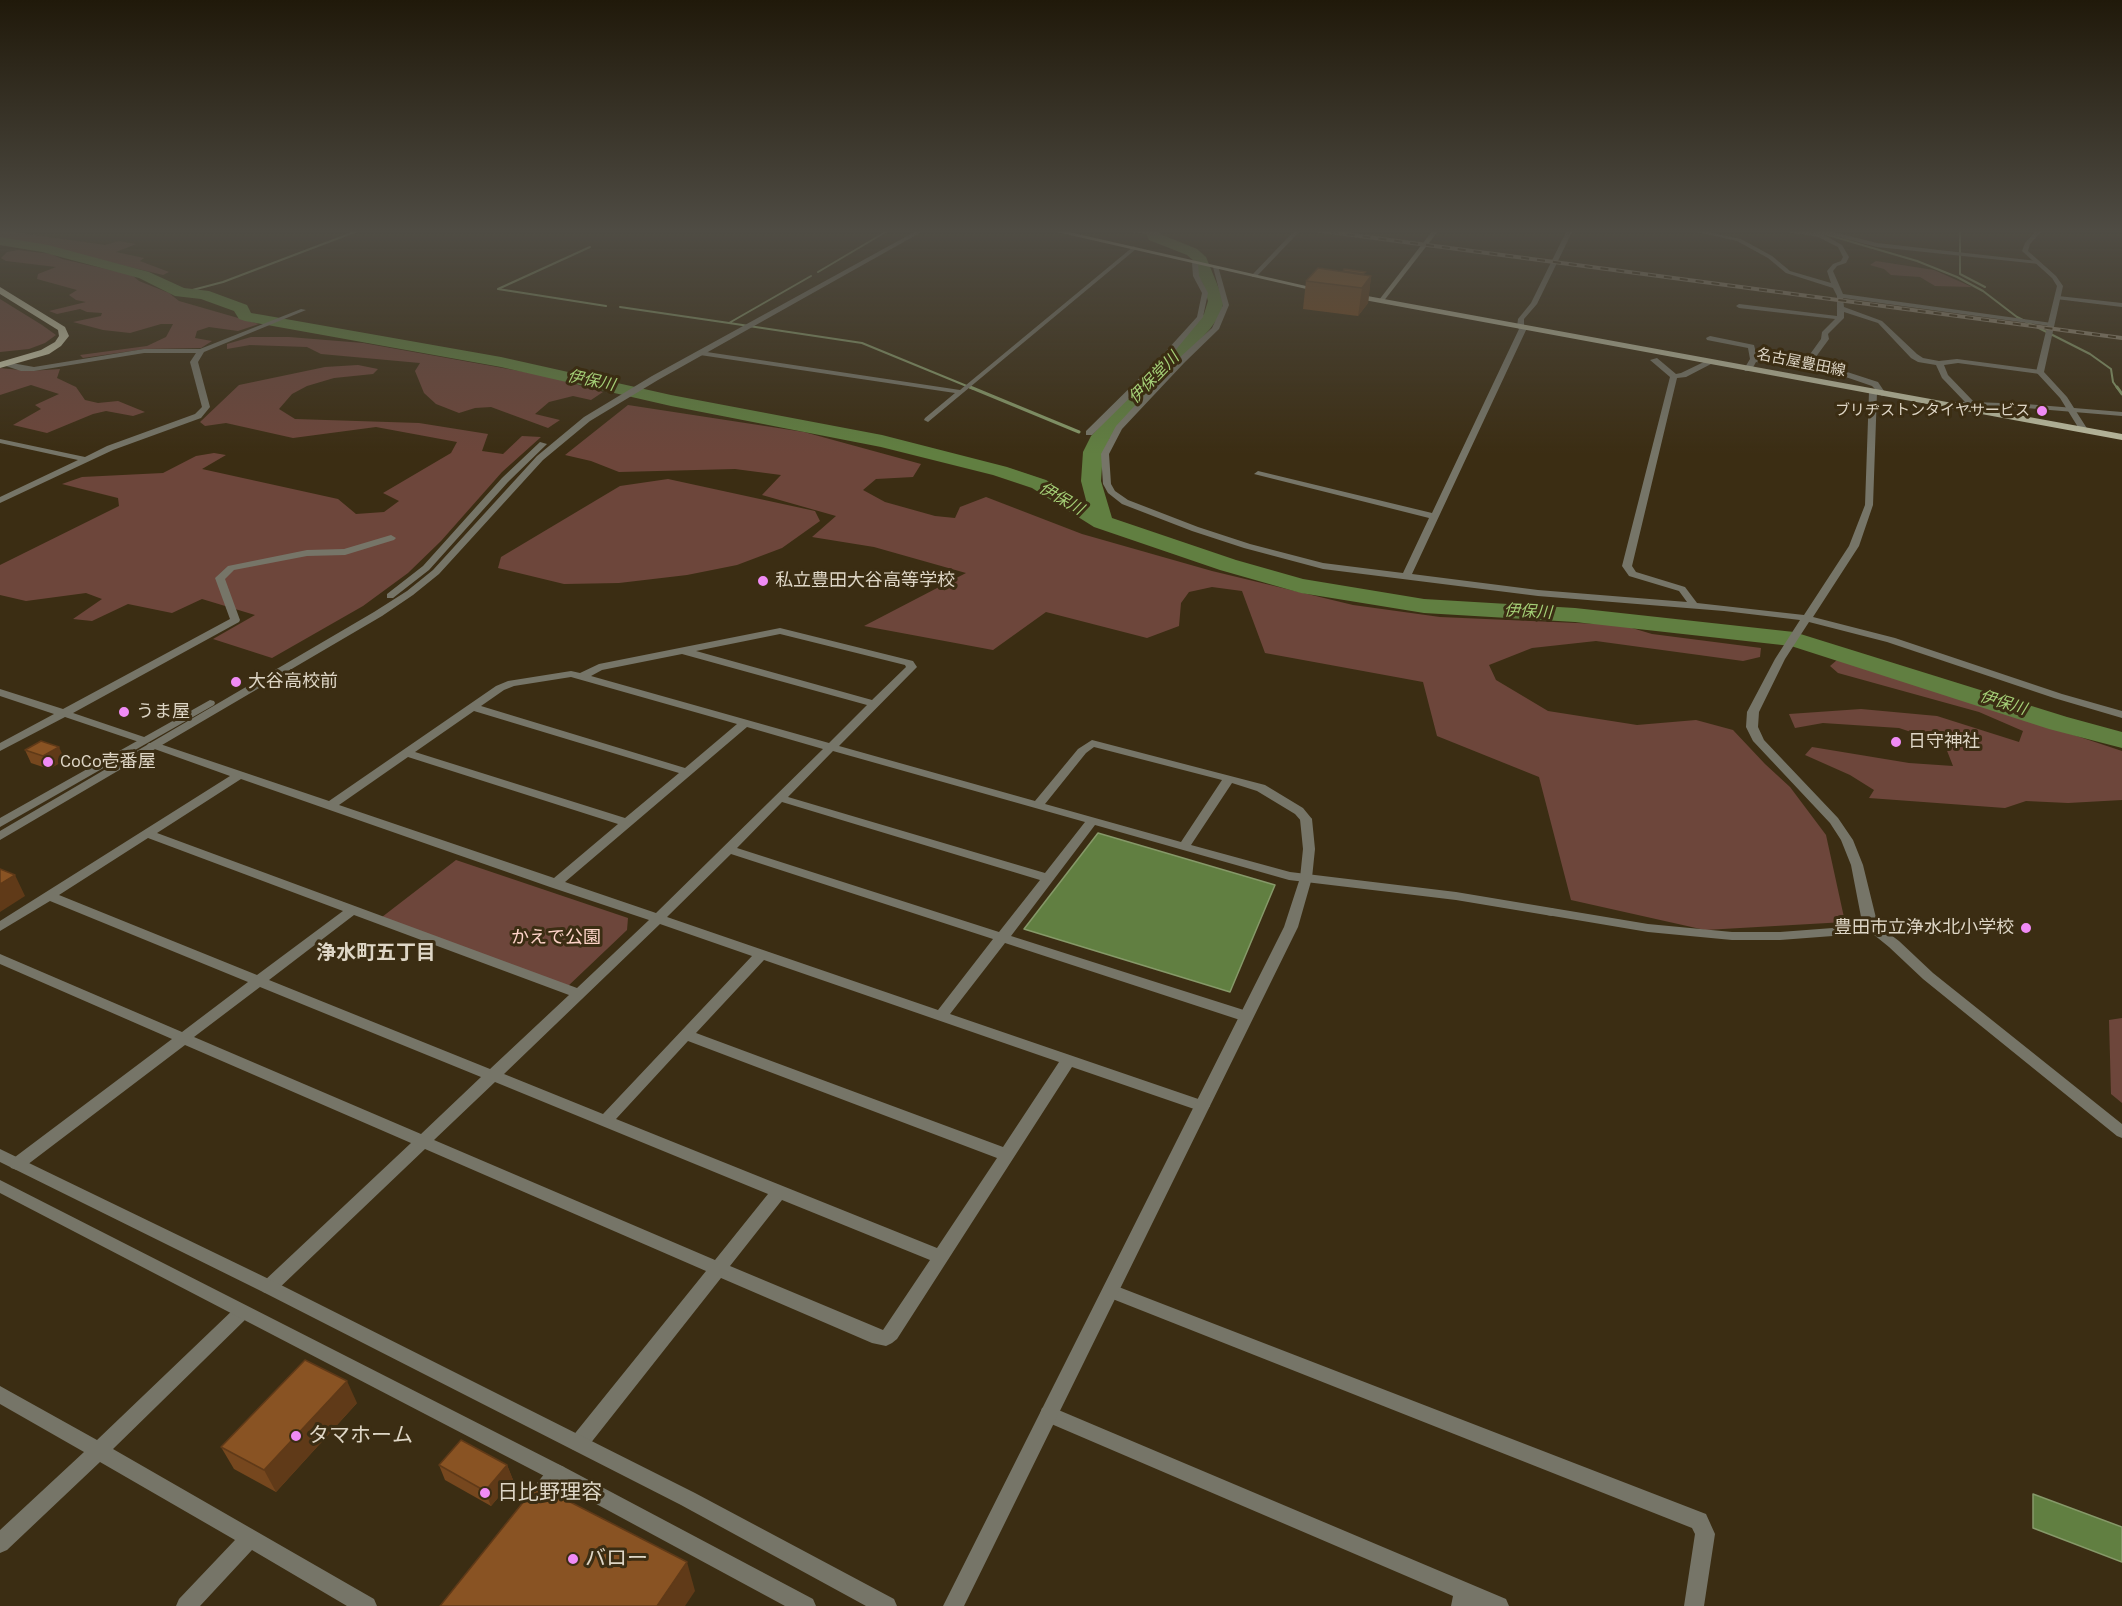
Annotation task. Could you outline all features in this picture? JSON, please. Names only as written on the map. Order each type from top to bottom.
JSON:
[{"type":"highway","points":[[4,364],[45,352],[58,344],[64,336],[62,329],[24,305]]},
{"type":"main road","name":"名古屋豊田線","points":[[1402,305],[2122,437]]},
{"type":"street","points":[[0,823],[378,614],[410,593],[457,550],[540,458],[567,434],[608,402],[643,379],[776,305]]},
{"type":"street","points":[[608,402],[787,305]]},
{"type":"street","points":[[928,420],[1066,305]]},
{"type":"street","points":[[1089,433],[1161,362],[1200,317],[1203,305]]},
{"type":"street","points":[[1224,305],[1224,312],[1215,329],[1181,361],[1119,428],[1110,443],[1104,464],[1107,484],[1112,493],[1125,502],[1150,513],[1247,546],[1323,566],[1538,593],[1694,605],[1804,620],[1892,640],[2122,715]]},
{"type":"street","points":[[1406,577],[1521,327],[1521,319],[1533,305]]},
{"type":"street","points":[[1806,366],[1825,339],[1824,333],[1841,314],[1840,305]]},
{"type":"street","points":[[1907,305],[2032,322],[2049,330]]},
{"type":"street","points":[[2040,372],[2056,305]]},
{"type":"street","points":[[1739,306],[1841,314],[1851,311],[1880,322],[1914,356],[1921,360],[1939,363],[1958,361],[2040,372],[2073,410],[2084,430]]},
{"type":"street","points":[[4,364],[34,369],[129,352],[201,351],[302,311]]},
{"type":"street","points":[[1710,338],[1751,347],[1754,359],[1748,369]]},
{"type":"street","points":[[0,500],[84,459],[189,420],[203,412],[206,407],[194,362],[201,351]]},
{"type":"street","points":[[700,353],[961,392]]},
{"type":"street","points":[[330,806],[497,690],[512,683],[566,674],[583,676],[1289,876],[1456,896],[1648,928],[1732,936],[1780,936],[1860,929],[1868,924],[1869,918],[1857,865],[1847,840],[1834,821],[1759,741],[1752,727],[1753,712],[1780,659],[1854,546],[1869,505],[1877,393],[1875,384],[1867,380],[1806,366],[1754,359]]},
{"type":"street","points":[[1654,360],[1674,376],[1683,375],[1708,362]]},
{"type":"street","points":[[1939,363],[1945,376],[1971,404]]},
{"type":"street","points":[[1674,376],[1626,566],[1632,574],[1682,589],[1694,605]]},
{"type":"street","points":[[1935,404],[1971,404],[2122,414]]},
{"type":"street","points":[[0,441],[84,459]]},
{"type":"street","points":[[1257,474],[1433,516]]},
{"type":"street","points":[[0,748],[235,620],[220,578],[231,568],[307,553],[345,552],[390,538]]},
{"type":"street","points":[[269,1287],[659,918],[911,669],[911,664],[780,632],[597,668],[583,676]]},
{"type":"street","points":[[684,651],[874,704]]},
{"type":"street","points":[[0,692],[659,918],[665,923],[762,954],[1202,1106]]},
{"type":"street","points":[[473,707],[687,772]]},
{"type":"street","points":[[555,884],[746,722]]},
{"type":"street","points":[[0,836],[148,743]]},
{"type":"street","points":[[953,1606],[1291,927],[1306,878],[1309,849],[1306,819],[1299,811],[1261,789],[1229,778],[1092,743],[1082,751],[1038,805]]},
{"type":"street","points":[[407,753],[627,823]]},
{"type":"street","points":[[0,927],[238,774]]},
{"type":"street","points":[[1184,846],[1229,778]]},
{"type":"street","points":[[780,798],[1048,878]]},
{"type":"street","points":[[941,1016],[1094,820]]},
{"type":"street","points":[[146,833],[580,994]]},
{"type":"street","points":[[728,849],[1245,1016]]},
{"type":"street","points":[[49,896],[941,1257]]},
{"type":"street","points":[[17,1164],[352,910]]},
{"type":"street","points":[[1868,924],[1894,944],[1928,976],[2122,1132]]},
{"type":"street","points":[[605,1121],[762,954]]},
{"type":"street","points":[[0,959],[873,1338],[882,1338],[891,1334],[1069,1059]]},
{"type":"street","points":[[686,1035],[1007,1155]]},
{"type":"street","points":[[0,1155],[269,1287],[688,1498],[887,1606]]},
{"type":"street","points":[[0,1186],[557,1473],[806,1606]]},
{"type":"street","points":[[579,1443],[779,1192]]},
{"type":"street","points":[[1111,1291],[1699,1521],[1705,1534],[1694,1606]]},
{"type":"street","points":[[0,1543],[99,1451],[242,1311]]},
{"type":"street","points":[[0,1394],[368,1606]]},
{"type":"street","points":[[1049,1414],[1462,1599],[1499,1606]]},
{"type":"street","points":[[522,1517],[557,1473]]},
{"type":"street","points":[[186,1606],[250,1538]]},
{"type":"green space","points":[[0,305],[10,305],[56,335],[45,343],[29,349],[0,352]]},
{"type":"green space","points":[[74,305],[193,305],[259,324],[238,331],[209,327],[197,331],[195,338],[212,341],[201,348],[145,349],[83,358],[80,355],[147,346],[166,337],[173,324],[161,324],[130,333],[103,330],[73,322],[101,316],[102,313],[80,309],[57,314],[49,311]]},
{"type":"green space","points":[[251,337],[289,337],[363,343],[542,375],[603,392],[591,400],[573,396],[549,402],[535,414],[560,420],[548,428],[491,407],[475,408],[459,413],[436,404],[424,393],[415,371],[420,363],[321,354],[307,347],[250,345],[227,349],[227,344]]},
{"type":"green space","points":[[358,365],[378,369],[373,374],[334,378],[307,386],[292,394],[279,409],[295,419],[419,423],[488,434],[482,451],[503,454],[522,436],[541,437],[502,472],[441,541],[408,573],[363,606],[272,658],[213,639],[255,615],[202,599],[172,613],[128,604],[92,621],[73,619],[102,599],[86,593],[26,601],[0,595],[0,565],[119,506],[118,498],[62,484],[82,477],[163,473],[196,456],[214,453],[226,455],[202,469],[338,499],[356,514],[384,512],[399,501],[383,493],[451,453],[457,442],[376,427],[293,438],[226,423],[205,426],[200,422],[239,385],[325,367]]},
{"type":"green space","points":[[0,368],[30,371],[60,369],[57,378],[76,387],[85,400],[98,403],[118,401],[145,412],[133,416],[106,411],[47,433],[13,425],[41,409],[35,405],[59,394],[31,385],[0,395]]},
{"type":"green space","points":[[628,405],[804,432],[921,464],[913,477],[876,479],[863,490],[885,502],[935,516],[955,518],[960,507],[986,497],[1082,534],[1212,571],[1353,605],[1440,617],[1622,625],[1652,634],[1761,648],[1760,657],[1743,661],[1596,641],[1532,648],[1489,665],[1496,680],[1548,711],[1637,725],[1696,720],[1733,730],[1790,787],[1826,835],[1845,922],[1705,930],[1571,900],[1539,777],[1437,736],[1423,682],[1265,653],[1242,591],[1212,587],[1189,592],[1181,603],[1179,626],[1147,638],[1046,612],[993,650],[864,626],[966,573],[874,547],[812,537],[836,516],[762,495],[781,475],[735,469],[619,472],[591,461],[565,455]]},
{"type":"green space","points":[[668,479],[815,511],[820,521],[782,548],[737,565],[687,575],[619,583],[564,584],[498,568],[501,557],[620,486]]},
{"type":"green space","points":[[1837,660],[1869,667],[2122,751],[2122,800],[2068,803],[2026,801],[2005,808],[1869,798],[1874,790],[1850,775],[1805,755],[1812,747],[1909,763],[1953,766],[1944,743],[1899,728],[1823,723],[1795,728],[1789,714],[1861,709],[1937,716],[2019,742],[2023,731],[1979,712],[1838,673],[1830,666]]},
{"type":"green space","name":"かえで公園","points":[[456,860],[628,918],[627,930],[567,987],[382,917]]},
{"type":"green space","points":[[2122,1018],[2122,1103],[2111,1094],[2109,1020]]},
{"type":"shaded area","points":[[1098,833],[1275,885],[1230,992],[1024,929]]},
{"type":"shaded area","points":[[2033,1494],[2122,1527],[2122,1562],[2033,1528]]},
{"type":"building","points":[[41,741],[59,747],[43,756],[25,750]]},
{"type":"building","points":[[0,869],[15,875],[0,884]]},
{"type":"building","points":[[305,1360],[347,1381],[264,1470],[221,1447]]},
{"type":"building","points":[[461,1440],[507,1465],[485,1491],[439,1465]]},
{"type":"building","points":[[537,1485],[687,1562],[657,1606],[440,1606]]},
{"type":"waterway","name":"伊保川","points":[[233,305],[241,308],[245,316],[263,320],[501,362],[671,400],[882,441],[1000,471],[1039,484],[1102,522]]},
{"type":"waterway","points":[[599,305],[606,306]]},
{"type":"waterway","points":[[729,323],[760,305]]},
{"type":"waterway","name":"伊保堂川","points":[[1102,522],[1091,481],[1093,452],[1101,436],[1204,325],[1212,315],[1215,305]]},
{"type":"waterway","points":[[2001,305],[2017,317],[2090,354],[2111,369],[2113,382],[2118,389]]},
{"type":"waterway","points":[[620,307],[729,323]]},
{"type":"waterway","points":[[729,323],[862,343],[974,389]]},
{"type":"waterway","points":[[970,387],[1079,432]]},
{"type":"waterway","points":[[2117,387],[2122,394]]},
{"type":"waterway","name":"伊保川","points":[[1102,522],[1228,565],[1301,586],[1424,606],[1575,615],[1794,639],[2058,723],[2122,740]]},
{"type":"railway","points":[[1875,305],[2122,338]]},
{"type":"place","name":"ブリヂストンタイヤサービス","points":[[2042,411]]},
{"type":"place","name":"私立豊田大谷高等学校","points":[[763,581]]},
{"type":"place","name":"大谷高校前","points":[[236,682]]},
{"type":"place","name":"うま屋","points":[[124,712]]},
{"type":"place","name":"日守神社","points":[[1896,742]]},
{"type":"place","name":"CoCo壱番屋","points":[[48,762]]},
{"type":"place","name":"豊田市立浄水北小学校","points":[[2026,928]]},
{"type":"place","name":"タマホーム","points":[[296,1436]]},
{"type":"place","name":"日比野理容","points":[[485,1493]]},
{"type":"place","name":"バロー","points":[[573,1559]]},
{"type":"district","name":"浄水町五丁目","points":[[376,953]]}]
